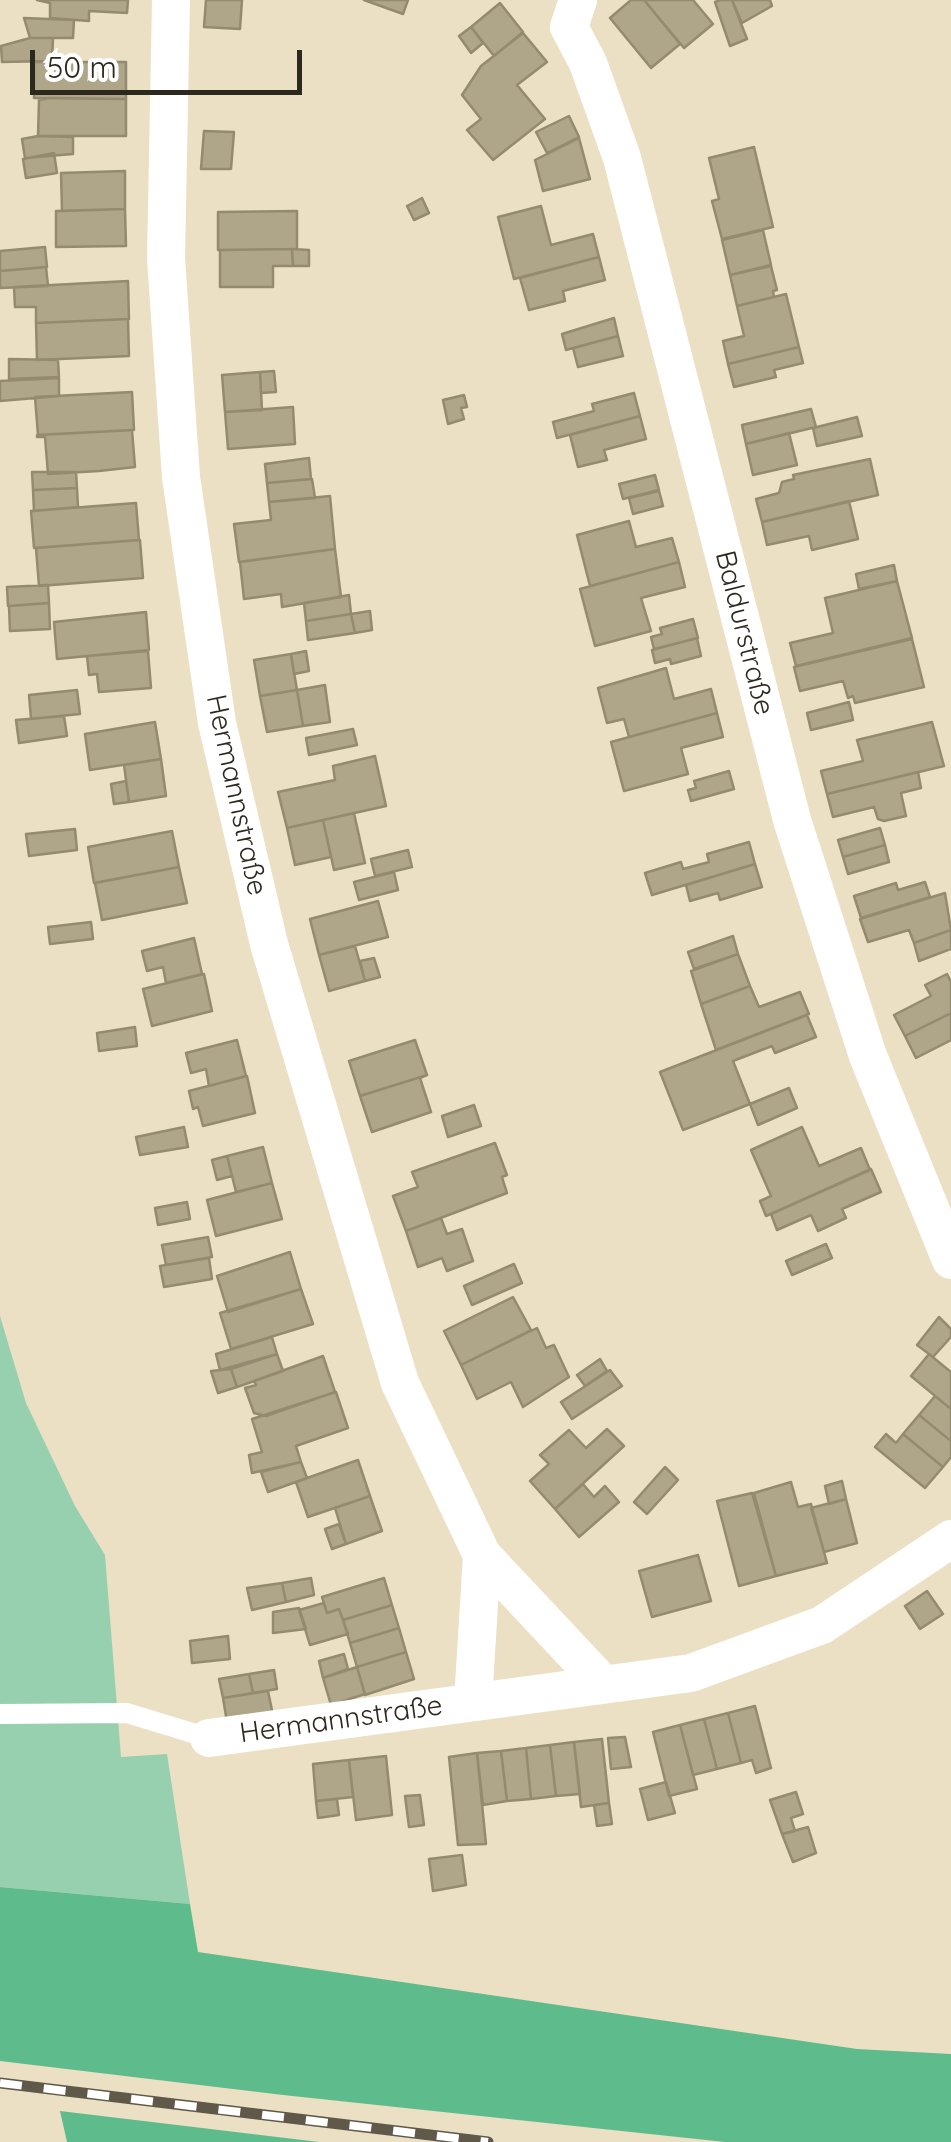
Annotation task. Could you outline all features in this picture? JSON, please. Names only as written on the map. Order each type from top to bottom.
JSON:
[{"type":"street","name":"Hermannstraße","points":[[172,0],[168,278],[181,477],[217,724],[269,944],[400,1384],[482,1554],[603,1684]]},
{"type":"street","name":"Baldurstraße","points":[[564,9],[622,158],[792,820],[868,1056],[951,1260]]},
{"type":"street","name":"Hermannstraße","points":[[209,1738],[691,1673],[822,1625],[951,1540]]},
{"type":"street","name":"Hermannstraße","points":[[473,1702],[482,1554]]},
{"type":"lane","points":[[0,1714],[127,1713],[209,1738]]},
{"type":"green space","points":[[0,1316],[26,1403],[75,1506],[105,1555],[121,1757],[167,1754],[190,1904],[0,1887]]},
{"type":"green space","points":[[0,1887],[190,1904],[198,1952],[857,2049],[951,2054],[951,2142],[725,2142],[0,2061]]},
{"type":"green space","points":[[60,2111],[319,2142],[67,2142]]},
{"type":"building","points":[[37,0],[128,0],[127,13],[89,11],[89,21],[50,18],[50,3]]},
{"type":"building","points":[[206,0],[242,0],[240,29],[204,27]]},
{"type":"building","points":[[364,0],[408,0],[403,14]]},
{"type":"building","points":[[631,0],[644,0],[680,44],[651,68],[610,18]]},
{"type":"building","points":[[644,0],[693,0],[713,24],[684,48]]},
{"type":"building","points":[[732,0],[747,39],[730,46],[715,2]]},
{"type":"building","points":[[732,0],[770,0],[772,6],[742,23]]},
{"type":"building","points":[[500,3],[523,32],[494,56],[471,27]]},
{"type":"building","points":[[24,18],[74,20],[73,38],[30,38]]},
{"type":"building","points":[[471,27],[483,43],[471,53],[459,36]]},
{"type":"building","points":[[523,33],[547,62],[517,85],[545,119],[493,160],[467,130],[481,119],[462,95],[481,66]]},
{"type":"building","points":[[30,38],[53,38],[52,61],[2,62],[1,46]]},
{"type":"building","points":[[34,62],[126,62],[126,99],[34,98]]},
{"type":"building","points":[[126,99],[126,136],[38,136],[39,100]]},
{"type":"building","points":[[569,116],[579,137],[547,153],[536,132]]},
{"type":"building","points":[[204,131],[234,132],[231,169],[201,169]]},
{"type":"building","points":[[73,137],[73,154],[25,158],[22,139]]},
{"type":"building","points":[[579,138],[590,179],[543,191],[535,160]]},
{"type":"building","points":[[754,147],[773,227],[722,239],[712,201],[719,199],[709,158]]},
{"type":"building","points":[[54,153],[57,173],[26,178],[23,159]]},
{"type":"building","points":[[125,171],[125,209],[62,211],[61,173]]},
{"type":"building","points":[[422,198],[429,213],[414,220],[407,206]]},
{"type":"building","points":[[541,206],[551,245],[593,234],[599,257],[514,279],[498,217]]},
{"type":"building","points":[[125,209],[126,246],[56,247],[56,211]]},
{"type":"building","points":[[297,211],[297,249],[218,250],[218,212]]},
{"type":"building","points":[[763,230],[771,265],[730,275],[722,240]]},
{"type":"building","points":[[45,247],[47,267],[0,271],[0,251]]},
{"type":"building","points":[[292,249],[309,250],[309,266],[293,266]]},
{"type":"building","points":[[292,249],[293,266],[273,266],[273,287],[220,287],[220,250]]},
{"type":"building","points":[[599,257],[605,280],[563,291],[565,301],[529,310],[520,278]]},
{"type":"building","points":[[771,266],[777,290],[773,291],[774,297],[737,306],[730,275]]},
{"type":"building","points":[[46,267],[48,286],[0,288],[0,271]]},
{"type":"building","points":[[128,281],[129,319],[36,323],[36,307],[15,307],[14,287]]},
{"type":"building","points":[[786,294],[799,347],[728,364],[723,341],[744,336],[737,306]]},
{"type":"building","points":[[614,318],[618,336],[566,350],[562,334]]},
{"type":"building","points":[[128,319],[129,356],[37,360],[36,323]]},
{"type":"building","points":[[618,336],[623,356],[578,367],[573,348]]},
{"type":"building","points":[[799,347],[803,363],[774,370],[776,377],[734,387],[728,364]]},
{"type":"building","points":[[9,359],[58,360],[59,377],[9,379]]},
{"type":"building","points":[[274,371],[276,392],[261,393],[260,372]]},
{"type":"building","points":[[260,372],[262,410],[225,412],[222,375]]},
{"type":"building","points":[[59,378],[59,396],[0,401],[0,381]]},
{"type":"building","points":[[132,392],[134,430],[38,435],[35,397]]},
{"type":"building","points":[[634,393],[640,416],[557,438],[553,422],[594,411],[592,404]]},
{"type":"building","points":[[464,395],[464,419],[448,424],[443,400]]},
{"type":"building","points":[[293,407],[295,444],[228,449],[225,412]]},
{"type":"building","points":[[811,409],[816,427],[746,444],[742,425]]},
{"type":"building","points":[[640,416],[646,439],[604,450],[607,460],[578,467],[570,435]]},
{"type":"building","points":[[857,417],[862,436],[817,446],[813,428]]},
{"type":"building","points":[[132,430],[135,467],[99,471],[48,474],[45,437],[37,437],[37,435]]},
{"type":"building","points":[[789,433],[797,465],[753,475],[746,444]]},
{"type":"building","points":[[309,458],[311,479],[267,483],[265,464]]},
{"type":"building","points":[[870,459],[878,495],[762,522],[756,499],[779,493],[782,482],[794,479],[793,475]]},
{"type":"building","points":[[32,472],[76,472],[77,488],[33,490]]},
{"type":"building","points":[[655,475],[659,490],[623,499],[619,484]]},
{"type":"building","points":[[312,479],[315,498],[269,502],[267,483]]},
{"type":"building","points":[[77,488],[78,507],[34,511],[33,490]]},
{"type":"building","points":[[659,491],[663,506],[633,514],[629,498]]},
{"type":"building","points":[[330,496],[335,549],[239,562],[234,524],[271,520],[269,502]]},
{"type":"building","points":[[849,501],[858,539],[812,550],[809,536],[767,545],[762,522]]},
{"type":"building","points":[[136,503],[139,540],[34,548],[31,511]]},
{"type":"building","points":[[629,521],[636,547],[672,538],[679,562],[590,586],[577,535]]},
{"type":"building","points":[[140,540],[143,578],[39,586],[36,548]]},
{"type":"building","points":[[335,549],[341,597],[282,607],[281,594],[244,599],[240,562]]},
{"type":"building","points":[[679,562],[685,587],[641,598],[651,631],[595,646],[580,589]]},
{"type":"building","points":[[894,565],[897,581],[859,589],[856,574]]},
{"type":"building","points":[[897,581],[912,638],[796,666],[790,643],[833,633],[825,598]]},
{"type":"building","points":[[48,585],[49,603],[8,606],[7,587]]},
{"type":"building","points":[[349,595],[351,614],[306,621],[304,603]]},
{"type":"building","points":[[49,603],[50,629],[10,631],[9,606]]},
{"type":"building","points":[[370,611],[372,630],[355,633],[351,614]]},
{"type":"building","points":[[146,612],[149,650],[57,659],[54,622]]},
{"type":"building","points":[[351,614],[355,633],[308,640],[306,621]]},
{"type":"building","points":[[693,619],[698,638],[654,649],[651,637],[662,634],[660,628]]},
{"type":"building","points":[[697,638],[701,656],[671,664],[670,659],[655,663],[652,650]]},
{"type":"building","points":[[912,639],[924,687],[855,703],[853,696],[848,698],[843,681],[800,691],[794,667]]},
{"type":"building","points":[[148,651],[151,688],[99,692],[97,674],[89,675],[87,656]]},
{"type":"building","points":[[306,651],[309,671],[294,674],[291,654]]},
{"type":"building","points":[[291,654],[297,690],[260,696],[254,660]]},
{"type":"building","points":[[666,668],[674,699],[711,689],[717,713],[629,737],[624,719],[607,723],[598,688]]},
{"type":"building","points":[[325,685],[330,722],[303,726],[297,690]]},
{"type":"building","points":[[77,690],[80,714],[31,719],[29,695]]},
{"type":"building","points":[[297,690],[303,726],[267,732],[260,696]]},
{"type":"building","points":[[849,702],[853,720],[811,730],[807,713]]},
{"type":"building","points":[[717,713],[723,737],[681,748],[688,774],[624,791],[611,742]]},
{"type":"building","points":[[64,716],[67,736],[19,743],[16,720]]},
{"type":"building","points":[[155,722],[161,759],[90,770],[85,734]]},
{"type":"building","points":[[932,722],[944,766],[827,794],[821,771],[863,761],[857,740]]},
{"type":"building","points":[[353,729],[357,745],[309,755],[306,738]]},
{"type":"building","points":[[375,756],[386,806],[287,828],[278,792],[335,780],[333,766]]},
{"type":"building","points":[[161,759],[166,796],[129,802],[124,765]]},
{"type":"building","points":[[729,771],[734,789],[691,801],[688,790],[696,788],[694,781]]},
{"type":"building","points":[[918,772],[921,788],[901,793],[906,816],[884,821],[878,819],[874,807],[833,817],[827,794]]},
{"type":"building","points":[[126,781],[129,802],[114,804],[111,784]]},
{"type":"building","points":[[354,813],[365,863],[334,870],[323,820]]},
{"type":"building","points":[[323,820],[331,857],[295,865],[287,828]]},
{"type":"building","points":[[880,828],[885,845],[843,857],[838,840]]},
{"type":"building","points":[[75,829],[77,850],[29,856],[26,834]]},
{"type":"building","points":[[172,831],[179,867],[94,883],[88,847]]},
{"type":"building","points":[[749,842],[755,864],[652,895],[645,873],[681,862],[683,869],[709,862],[707,854]]},
{"type":"building","points":[[885,845],[889,862],[848,874],[843,857]]},
{"type":"building","points":[[408,850],[412,867],[375,876],[371,859]]},
{"type":"building","points":[[755,864],[762,887],[720,900],[718,893],[690,901],[686,885]]},
{"type":"building","points":[[179,867],[187,903],[102,920],[95,883]]},
{"type":"building","points":[[394,872],[398,890],[359,900],[354,882]]},
{"type":"building","points":[[925,882],[930,897],[861,918],[854,896],[896,883],[898,890]]},
{"type":"building","points":[[945,893],[951,930],[914,943],[909,930],[868,942],[860,919]]},
{"type":"building","points":[[378,901],[388,937],[319,955],[310,919]]},
{"type":"building","points":[[91,922],[93,939],[50,944],[48,927]]},
{"type":"building","points":[[951,930],[951,949],[919,961],[914,943]]},
{"type":"building","points":[[733,936],[738,954],[694,969],[688,952]]},
{"type":"building","points":[[194,938],[202,974],[166,983],[163,967],[147,971],[142,951]]},
{"type":"building","points":[[355,946],[365,981],[329,991],[319,955]]},
{"type":"building","points":[[738,954],[750,986],[701,1004],[691,971]]},
{"type":"building","points":[[374,958],[380,977],[365,981],[360,961]]},
{"type":"building","points":[[204,974],[212,1011],[152,1026],[143,989]]},
{"type":"building","points":[[947,974],[951,982],[951,1013],[905,1036],[894,1015],[931,996],[925,985]]},
{"type":"building","points":[[750,986],[759,1007],[800,992],[809,1014],[716,1050],[701,1004]]},
{"type":"building","points":[[951,1013],[951,1040],[916,1058],[905,1036]]},
{"type":"building","points":[[807,1015],[816,1037],[775,1053],[772,1046],[733,1061],[750,1104],[683,1130],[660,1072]]},
{"type":"building","points":[[135,1027],[137,1046],[99,1051],[97,1033]]},
{"type":"building","points":[[237,1040],[246,1076],[209,1086],[206,1069],[191,1073],[186,1053]]},
{"type":"building","points":[[415,1040],[427,1075],[360,1096],[349,1061]]},
{"type":"building","points":[[427,1075],[420,1078],[431,1112],[372,1132],[360,1096]]},
{"type":"building","points":[[247,1076],[255,1113],[203,1126],[189,1091]]},
{"type":"building","points":[[789,1088],[797,1108],[758,1125],[750,1104]]},
{"type":"building","points":[[474,1105],[481,1126],[448,1137],[442,1116]]},
{"type":"building","points":[[184,1127],[188,1147],[140,1155],[136,1137]]},
{"type":"building","points":[[802,1127],[819,1166],[861,1148],[870,1170],[766,1216],[760,1201],[771,1196],[751,1150]]},
{"type":"building","points":[[495,1143],[507,1175],[502,1177],[507,1193],[406,1231],[393,1196],[418,1187],[412,1172]]},
{"type":"building","points":[[263,1147],[272,1183],[236,1192],[227,1156]]},
{"type":"building","points":[[227,1156],[232,1176],[217,1180],[212,1160]]},
{"type":"building","points":[[871,1169],[881,1192],[842,1209],[846,1218],[818,1231],[811,1215],[777,1230],[771,1214]]},
{"type":"building","points":[[272,1183],[282,1219],[216,1236],[207,1200]]},
{"type":"building","points":[[187,1202],[190,1219],[158,1225],[155,1208]]},
{"type":"building","points":[[441,1218],[447,1234],[462,1229],[473,1261],[447,1271],[442,1258],[418,1267],[406,1231]]},
{"type":"building","points":[[208,1237],[212,1257],[166,1265],[162,1245]]},
{"type":"building","points":[[826,1244],[832,1258],[792,1275],[786,1261]]},
{"type":"building","points":[[290,1252],[301,1289],[228,1312],[217,1276]]},
{"type":"building","points":[[209,1258],[212,1279],[164,1287],[160,1266]]},
{"type":"building","points":[[514,1264],[522,1283],[472,1305],[464,1286]]},
{"type":"building","points":[[301,1289],[313,1324],[231,1349],[220,1313]]},
{"type":"building","points":[[513,1297],[531,1330],[461,1365],[444,1331]]},
{"type":"building","points":[[939,1317],[951,1329],[951,1337],[933,1357],[917,1345]]},
{"type":"building","points":[[537,1328],[546,1348],[554,1345],[569,1377],[523,1407],[511,1382],[477,1399],[461,1365]]},
{"type":"building","points":[[272,1337],[277,1354],[220,1370],[216,1354]]},
{"type":"building","points":[[277,1354],[283,1371],[237,1387],[231,1369]]},
{"type":"building","points":[[929,1354],[951,1372],[951,1409],[911,1376]]},
{"type":"building","points":[[323,1356],[335,1392],[266,1416],[254,1413],[245,1388],[256,1385],[254,1381]]},
{"type":"building","points":[[600,1359],[607,1371],[585,1386],[577,1375]]},
{"type":"building","points":[[231,1369],[237,1387],[218,1393],[211,1371]]},
{"type":"building","points":[[610,1370],[622,1386],[572,1419],[561,1402]]},
{"type":"building","points":[[336,1392],[348,1428],[296,1446],[301,1462],[252,1473],[249,1455],[262,1452],[252,1419]]},
{"type":"building","points":[[935,1396],[951,1409],[951,1441],[919,1415]]},
{"type":"building","points":[[919,1415],[951,1441],[951,1457],[943,1467],[903,1434]]},
{"type":"building","points":[[607,1429],[624,1446],[555,1509],[530,1481],[549,1464],[540,1455],[569,1430],[586,1448]]},
{"type":"building","points":[[886,1434],[896,1443],[903,1434],[943,1467],[925,1488],[875,1447]]},
{"type":"building","points":[[358,1460],[370,1496],[308,1517],[296,1482]]},
{"type":"building","points":[[301,1462],[307,1478],[268,1492],[261,1472]]},
{"type":"building","points":[[665,1467],[678,1480],[647,1514],[634,1502]]},
{"type":"building","points":[[842,1481],[846,1499],[829,1504],[825,1486]]},
{"type":"building","points":[[791,1482],[798,1507],[811,1504],[827,1563],[776,1576],[754,1493]]},
{"type":"building","points":[[583,1484],[594,1497],[605,1486],[619,1502],[579,1537],[555,1509]]},
{"type":"building","points":[[752,1493],[776,1576],[739,1586],[717,1501]]},
{"type":"building","points":[[370,1496],[382,1531],[346,1544],[335,1508]]},
{"type":"building","points":[[846,1499],[857,1543],[824,1552],[811,1508]]},
{"type":"building","points":[[339,1524],[346,1544],[332,1549],[325,1529]]},
{"type":"building","points":[[698,1555],[711,1601],[652,1617],[639,1571]]},
{"type":"building","points":[[311,1578],[314,1595],[286,1602],[282,1583]]},
{"type":"building","points":[[384,1578],[392,1605],[343,1620],[339,1609],[327,1613],[322,1597]]},
{"type":"building","points":[[282,1583],[286,1602],[252,1610],[247,1588]]},
{"type":"building","points":[[927,1591],[943,1614],[920,1629],[905,1606]]},
{"type":"building","points":[[324,1603],[327,1613],[339,1609],[348,1634],[310,1645],[299,1610]]},
{"type":"building","points":[[392,1605],[399,1628],[350,1643],[343,1620]]},
{"type":"building","points":[[299,1608],[306,1629],[273,1633],[273,1612]]},
{"type":"building","points":[[399,1628],[406,1652],[357,1667],[350,1643]]},
{"type":"building","points":[[228,1636],[230,1659],[192,1663],[190,1641]]},
{"type":"building","points":[[406,1652],[414,1679],[365,1695],[357,1667]]},
{"type":"building","points":[[344,1654],[348,1669],[323,1678],[319,1661]]},
{"type":"building","points":[[357,1667],[365,1694],[331,1705],[323,1678]]},
{"type":"building","points":[[274,1670],[277,1689],[253,1693],[249,1674]]},
{"type":"building","points":[[249,1674],[253,1693],[223,1698],[219,1679]]},
{"type":"building","points":[[268,1691],[274,1720],[228,1728],[223,1698]]},
{"type":"building","points":[[755,1706],[771,1768],[756,1773],[752,1760],[741,1763],[728,1713]]},
{"type":"building","points":[[728,1713],[741,1763],[717,1769],[704,1719]]},
{"type":"building","points":[[704,1719],[717,1769],[693,1775],[680,1725]]},
{"type":"building","points":[[680,1725],[697,1789],[669,1796],[653,1732]]},
{"type":"building","points":[[625,1737],[631,1767],[611,1769],[608,1738]]},
{"type":"building","points":[[602,1739],[609,1803],[581,1807],[574,1742]]},
{"type":"building","points":[[574,1742],[580,1794],[556,1796],[550,1745]]},
{"type":"building","points":[[550,1745],[556,1796],[531,1799],[526,1748]]},
{"type":"building","points":[[526,1748],[531,1799],[507,1801],[501,1751]]},
{"type":"building","points":[[501,1751],[507,1801],[483,1805],[477,1753]]},
{"type":"building","points":[[477,1753],[486,1844],[458,1845],[449,1757]]},
{"type":"building","points":[[386,1756],[392,1815],[356,1820],[349,1760]]},
{"type":"building","points":[[349,1760],[353,1797],[316,1801],[313,1764]]},
{"type":"building","points":[[666,1782],[675,1813],[648,1820],[640,1789]]},
{"type":"building","points":[[796,1792],[803,1814],[791,1818],[795,1831],[782,1834],[770,1800]]},
{"type":"building","points":[[420,1795],[424,1825],[409,1827],[405,1796]]},
{"type":"building","points":[[337,1799],[339,1815],[318,1818],[316,1801]]},
{"type":"building","points":[[609,1803],[612,1824],[597,1826],[594,1805]]},
{"type":"building","points":[[808,1827],[816,1853],[793,1862],[782,1834]]},
{"type":"building","points":[[462,1855],[466,1885],[433,1891],[429,1859]]},
{"type":"railway","points":[[0,2083],[488,2142]]}]
